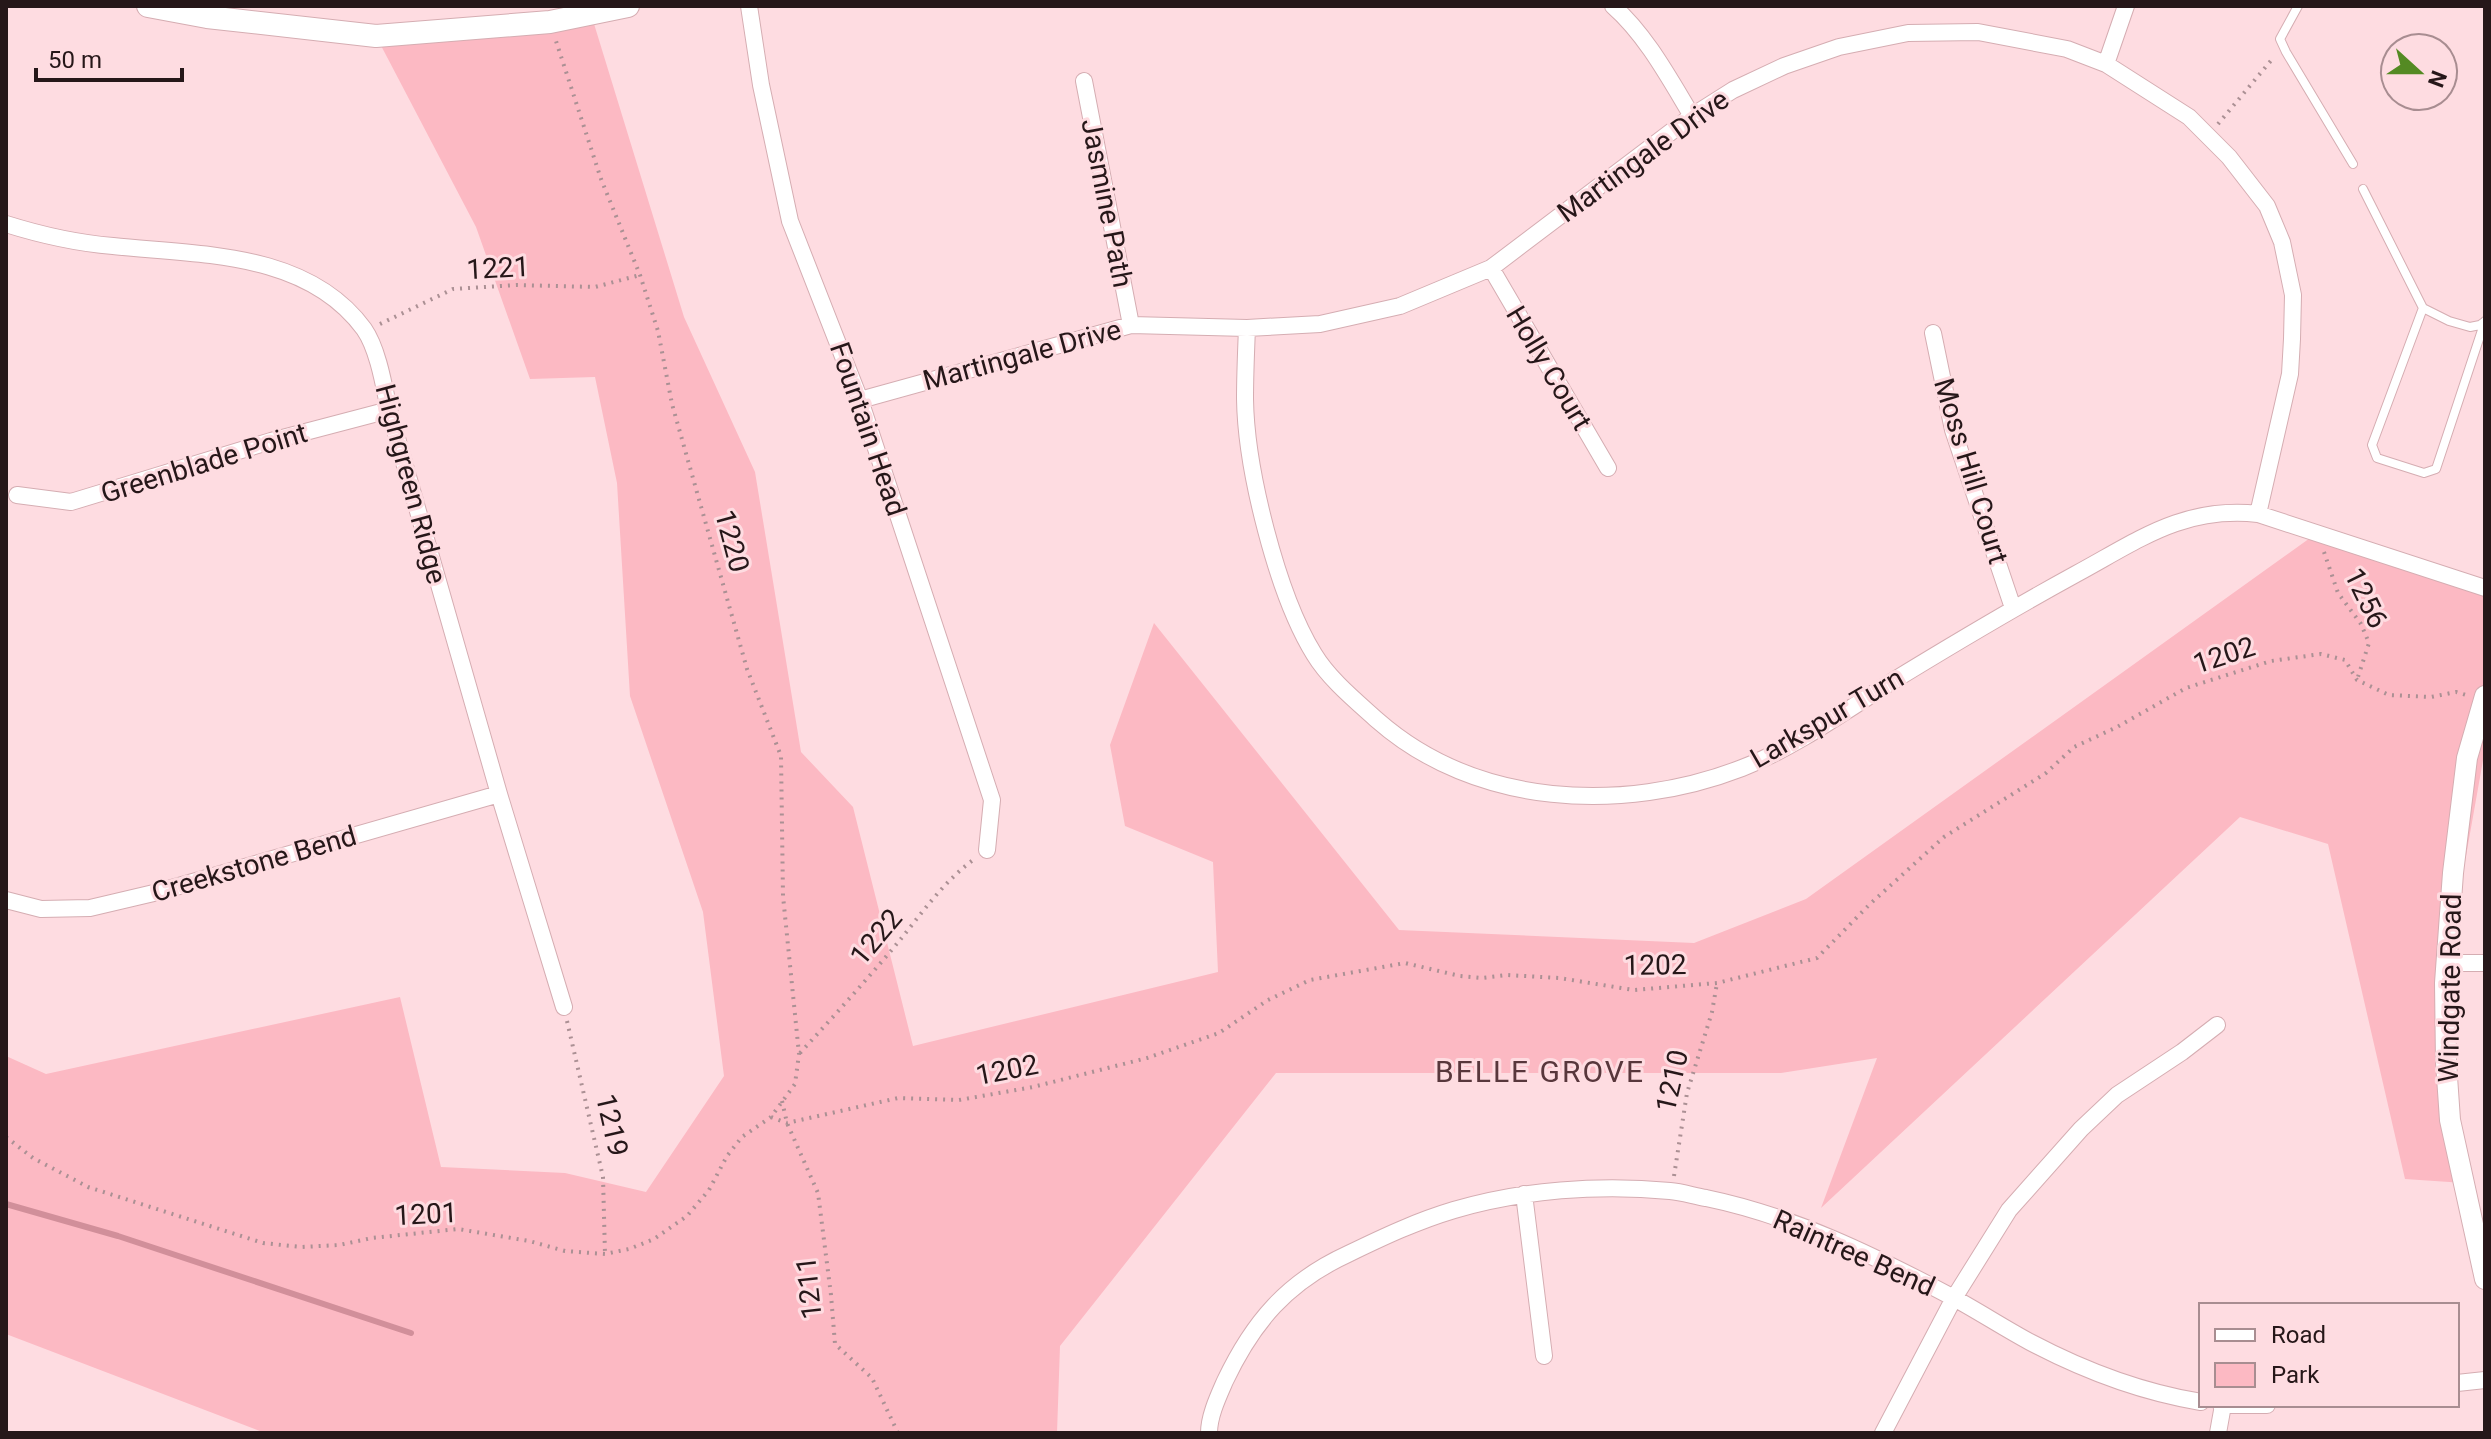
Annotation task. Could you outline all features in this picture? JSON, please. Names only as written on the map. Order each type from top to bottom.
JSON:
[{"type":"main road","points":[[148,6],[207,17],[376,36],[550,22],[628,6]]},
{"type":"street","name":"Fountain Head","points":[[749,6],[761,85],[790,221],[860,400],[992,800],[987,850]]},
{"type":"street","points":[[1613,6],[1662,66],[1692,116]]},
{"type":"street","points":[[2106,64],[2126,6]]},
{"type":"street","name":"Martingale Drive","points":[[860,400],[1131,325],[1247,328],[1320,324],[1400,306],[1491,268],[1692,116],[1733,90],[1784,66],[1839,47],[1908,33],[1978,32],[2067,49],[2106,64],[2189,117],[2209,135],[2267,206],[2282,242],[2293,295],[2290,374],[2258,514]]},
{"type":"street","name":"Jasmine Path","points":[[1084,81],[1131,325]]},
{"type":"street","name":"Highgreen Ridge","points":[[6,224],[49,238],[236,259],[285,270],[328,292],[366,332],[383,380],[499,794],[564,1007]]},
{"type":"street","name":"Holly Court","points":[[1491,268],[1608,468]]},
{"type":"street","name":"Larkspur Turn","points":[[1247,328],[1245,401],[1249,443],[1266,531],[1285,591],[1316,658],[1363,707],[1408,745],[1493,783],[1539,793],[1584,797],[1653,793],[1742,768],[1819,727],[2013,608],[2175,521],[2206,514],[2258,514],[2485,588]]},
{"type":"street","name":"Moss Hill Court","points":[[1933,333],[1953,430],[2013,608]]},
{"type":"street","name":"Greenblade Point","points":[[17,495],[71,502],[271,441],[389,410]]},
{"type":"street","name":"Windgate Road","points":[[2476,696],[2453,873],[2447,963],[2446,1062],[2450,1120],[2485,1279]]},
{"type":"street","name":"Creekstone Bend","points":[[6,900],[41,909],[90,908],[158,892],[499,794]]},
{"type":"street","points":[[2447,963],[2485,963]]},
{"type":"street","points":[[1883,1433],[1954,1298],[2009,1210],[2081,1129],[2117,1095],[2217,1025]]},
{"type":"street","name":"Raintree Bend","points":[[1209,1433],[1221,1390],[1247,1337],[1270,1309],[1295,1287],[1342,1257],[1396,1230],[1454,1210],[1524,1194],[1596,1189],[1672,1191],[1739,1205],[1834,1238],[1954,1298],[2031,1343],[2144,1390],[2199,1402]]},
{"type":"street","points":[[1524,1194],[1544,1356]]},
{"type":"street","points":[[2459,1383],[2485,1380]]},
{"type":"street","points":[[2218,1433],[2222,1407]]},
{"type":"lane","points":[[2298,6],[2280,39],[2353,164]]},
{"type":"lane","points":[[2363,189],[2423,308],[2470,327],[2480,325],[2485,320]]},
{"type":"lane","points":[[2423,308],[2372,445],[2377,458],[2424,473],[2436,469],[2485,320]]},
{"type":"path","name":"1220","points":[[550,22],[601,179],[640,275],[658,331],[672,404],[747,669],[781,756],[783,896],[799,1054],[795,1084]]},
{"type":"path","points":[[2209,135],[2284,46]]},
{"type":"path","name":"1221","points":[[366,332],[453,289],[516,285],[595,287],[640,275]]},
{"type":"path","name":"1256","points":[[2317,533],[2338,593],[2361,624],[2369,643],[2357,680]]},
{"type":"path","name":"1202","points":[[787,1123],[898,1098],[959,1100],[1033,1087],[1119,1065],[1219,1033],[1268,1000],[1310,980],[1405,963],[1471,977],[1507,975],[1559,978],[1634,990],[1717,983],[1817,958],[1870,904],[1944,837],[2046,773],[2074,747],[2186,688],[2271,661],[2321,654],[2345,660],[2357,680],[2389,695],[2431,697],[2456,692],[2476,696]]},
{"type":"path","name":"1222","points":[[799,1054],[863,985],[965,865],[987,850]]},
{"type":"path","name":"1210","points":[[1672,1191],[1687,1093],[1712,1012],[1717,983]]},
{"type":"path","name":"1219","points":[[564,1007],[603,1177],[605,1254]]},
{"type":"path","name":"1201","points":[[6,1137],[33,1158],[88,1187],[263,1243],[301,1247],[339,1245],[372,1238],[458,1229],[529,1241],[565,1251],[605,1254],[654,1239],[687,1216],[709,1190],[727,1156],[742,1137],[771,1117],[795,1084]]},
{"type":"path","name":"1211","points":[[782,1101],[787,1123],[818,1193],[835,1344],[872,1378],[898,1433]]},
{"type":"path","points":[[771,1117],[787,1123]]},
{"type":"green space","points":[[591,14],[684,317],[755,472],[801,752],[853,807],[913,1046],[1218,972],[1213,862],[1125,826],[1110,745],[1154,623],[1399,930],[1694,943],[1806,899],[2317,533],[2485,588],[2485,749],[2447,963],[2464,1183],[2405,1179],[2328,844],[2240,817],[1821,1208],[1877,1058],[1781,1073],[1276,1073],[1060,1346],[1057,1433],[265,1433],[6,1334],[6,1056],[46,1074],[400,997],[441,1167],[565,1173],[646,1192],[724,1076],[703,912],[630,696],[617,483],[595,377],[530,379],[476,227],[376,36]]},
{"type":"waterway","points":[[6,1204],[118,1236],[411,1333]]},
{"type":"district","name":"BELLE GROVE","points":[[1540,1071]]}]
